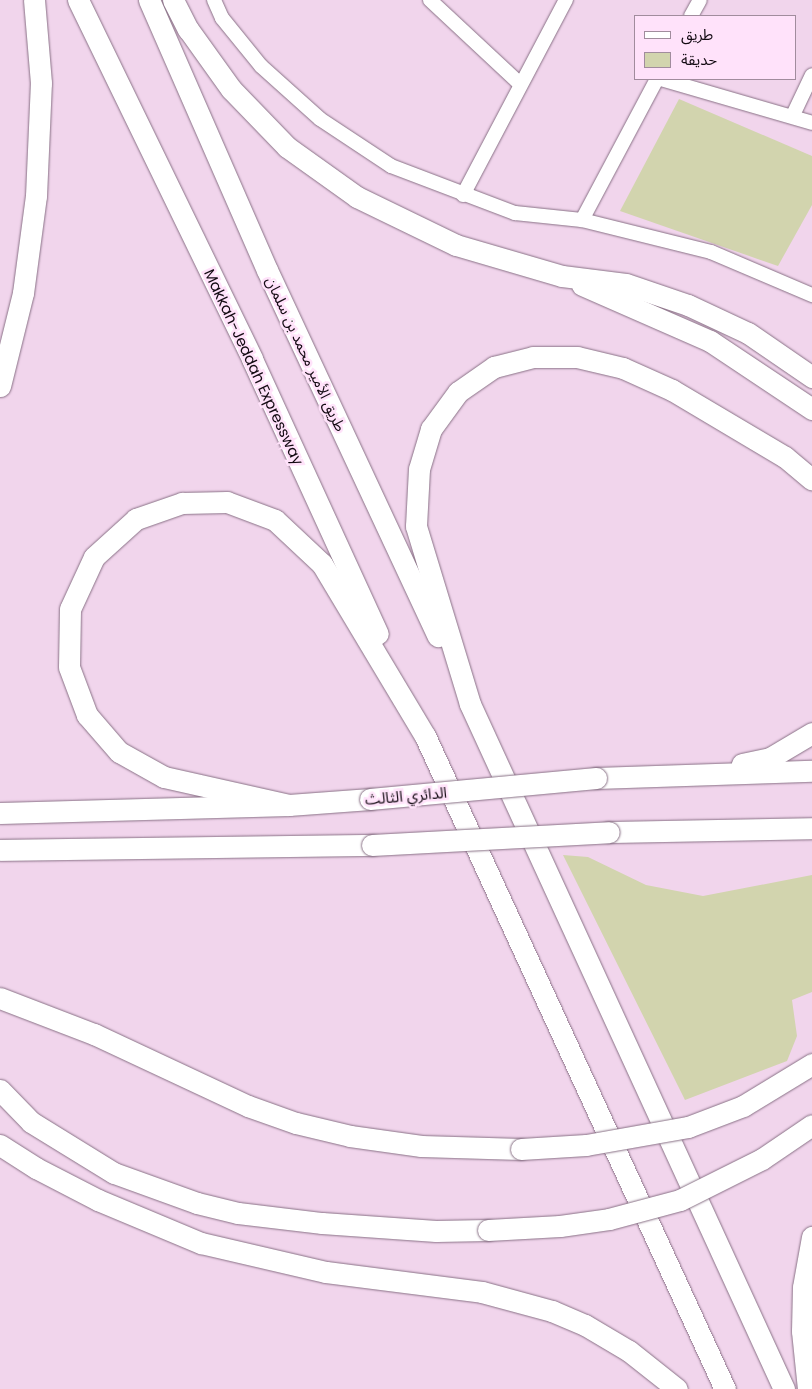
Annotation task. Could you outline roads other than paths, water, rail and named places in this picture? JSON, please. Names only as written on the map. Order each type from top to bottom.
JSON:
[{"type":"highway","points":[[0,386],[13,339],[32,231],[40,142],[41,83],[34,0]]},
{"type":"highway","name":"Makkah-Jeddah Expressway","points":[[78,0],[252,360],[425,736]]},
{"type":"highway","name":"طريق الأمير محمد بن سلمان","points":[[149,0],[267,270],[470,704]]},
{"type":"highway","points":[[173,0],[188,29],[231,89],[287,147],[320,173],[357,197],[456,245],[562,276],[710,341],[812,408]]},
{"type":"highway","points":[[562,276],[626,284],[688,305],[748,333],[812,377]]},
{"type":"highway","points":[[0,370],[13,339]]},
{"type":"highway","points":[[784,1389],[470,704],[416,526],[419,470],[431,429],[458,392],[494,367],[533,357],[577,357],[623,368],[672,390],[785,457],[812,480]]},
{"type":"highway","points":[[289,805],[164,777],[119,752],[87,715],[69,667],[70,609],[94,557],[136,519],[182,503],[227,502],[275,520],[322,564],[425,736],[726,1389]]},
{"type":"highway","points":[[684,777],[770,758],[812,733]]},
{"type":"highway","name":"الدائري الثالث","points":[[0,813],[289,805],[596,778],[684,777],[812,771]]},
{"type":"highway","points":[[0,850],[372,845],[609,832],[812,828]]},
{"type":"highway","points":[[0,998],[94,1034],[248,1106],[296,1123],[350,1136],[420,1146],[521,1149],[586,1145],[688,1127],[744,1106],[812,1064]]},
{"type":"highway","points":[[0,1090],[31,1122],[114,1173],[197,1203],[238,1213],[322,1223],[436,1232],[560,1226],[609,1219],[680,1200],[762,1159],[812,1125]]},
{"type":"highway","points":[[0,1145],[36,1168],[98,1200],[201,1243],[326,1272],[482,1292],[552,1312],[585,1325],[629,1351],[677,1389]]},
{"type":"highway","points":[[808,1389],[803,1305],[812,1237]]},
{"type":"street","points":[[214,0],[222,18],[261,66],[320,119],[390,166],[515,213],[582,220],[711,252],[812,295]]},
{"type":"street","points":[[430,0],[520,84]]},
{"type":"street","points":[[463,195],[566,0]]},
{"type":"street","points":[[692,15],[700,0]]},
{"type":"street","points":[[794,115],[812,74]]},
{"type":"street","points":[[582,220],[656,80]]},
{"type":"street","points":[[665,80],[794,115],[812,123]]}]
